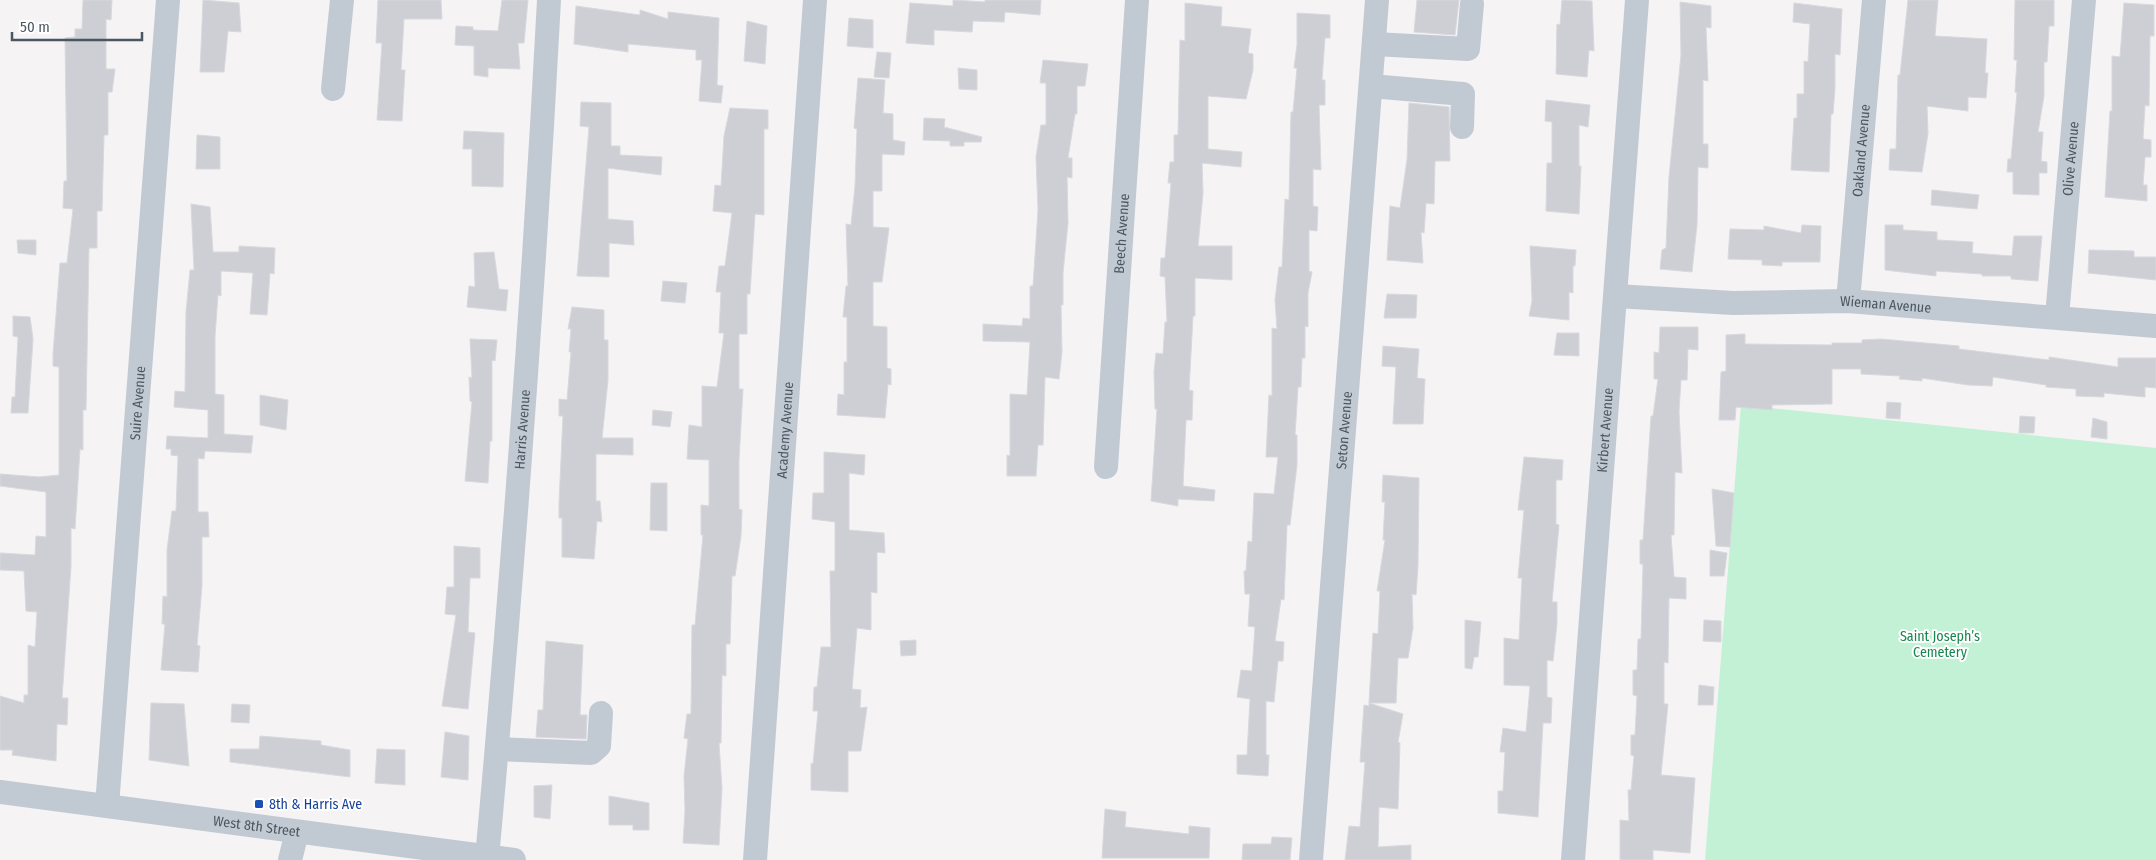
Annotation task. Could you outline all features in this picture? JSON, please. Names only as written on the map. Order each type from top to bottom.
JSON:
[{"type":"street","name":"Suire Avenue","points":[[107,806],[168,0]]},
{"type":"street","points":[[333,89],[342,0]]},
{"type":"street","name":"Harris Avenue","points":[[487,858],[538,214],[549,0]]},
{"type":"street","name":"Academy Avenue","points":[[755,860],[815,0]]},
{"type":"street","name":"Beech Avenue","points":[[1106,467],[1137,0]]},
{"type":"street","name":"Seton Avenue","points":[[1311,860],[1377,0]]},
{"type":"street","name":"Kirbert Avenue","points":[[1573,860],[1637,0]]},
{"type":"street","name":"Oakland Avenue","points":[[1848,301],[1874,0]]},
{"type":"street","name":"Olive Avenue","points":[[2057,317],[2084,0]]},
{"type":"street","points":[[1374,44],[1468,49],[1472,4]]},
{"type":"street","points":[[1370,86],[1463,94],[1462,126]]},
{"type":"street","name":"Wieman Avenue","points":[[1616,296],[1726,303],[1848,301],[2156,326]]},
{"type":"street","points":[[497,749],[591,753],[599,746],[601,713]]},
{"type":"street","name":"West 8th Street","points":[[0,792],[487,858],[514,860]]},
{"type":"street","points":[[290,860],[297,832]]},
{"type":"green space","name":"Saint Joseph’s Cemetery","points":[[1741,405],[2156,448],[2156,860],[1705,860]]},
{"type":"building","points":[[83,0],[112,0],[111,20],[106,19],[106,69],[115,69],[112,92],[108,92],[108,135],[104,135],[102,211],[97,211],[97,248],[89,248],[86,410],[83,410],[83,450],[80,449],[75,529],[71,528],[71,566],[62,698],[68,698],[67,725],[57,724],[56,761],[12,755],[13,750],[0,750],[0,696],[24,703],[24,695],[28,695],[28,645],[35,647],[37,612],[26,611],[24,571],[0,570],[0,553],[35,555],[36,536],[46,537],[46,492],[0,486],[0,474],[39,477],[59,475],[59,367],[53,366],[53,354],[60,263],[67,263],[73,209],[63,208],[64,181],[67,181],[65,38],[75,37],[75,29],[82,29]]},
{"type":"building","points":[[203,0],[239,3],[241,32],[228,31],[224,72],[200,72]]},
{"type":"building","points":[[378,0],[441,0],[442,19],[404,19],[401,70],[405,70],[402,121],[377,120],[382,43],[376,43]]},
{"type":"building","points":[[502,0],[528,0],[524,43],[518,43],[520,69],[488,68],[488,77],[474,75],[474,46],[455,45],[456,26],[473,27],[473,30],[498,31]]},
{"type":"building","points":[[953,0],[985,2],[985,0],[1041,0],[1040,15],[1005,12],[1004,22],[973,21],[972,32],[934,30],[934,45],[906,43],[910,3],[953,6]]},
{"type":"building","points":[[1417,0],[1459,0],[1455,35],[1414,32]]},
{"type":"building","points":[[1562,0],[1592,1],[1594,51],[1589,50],[1587,77],[1556,74],[1557,24],[1560,25]]},
{"type":"building","points":[[1908,0],[1938,0],[1935,36],[1987,39],[1985,73],[1988,73],[1986,98],[1968,97],[1968,111],[1927,106],[1928,133],[1922,172],[1889,170],[1890,149],[1896,149],[1898,75],[1900,75]]},
{"type":"building","points":[[2015,0],[2054,0],[2054,26],[2049,26],[2047,62],[2044,62],[2044,96],[2038,132],[2043,132],[2041,161],[2047,162],[2047,173],[2039,173],[2039,195],[2013,194],[2013,172],[2007,172],[2008,159],[2011,159],[2017,93],[2015,92],[2017,60],[2014,60]]},
{"type":"building","points":[[1680,2],[1711,6],[1711,28],[1706,27],[1708,81],[1703,80],[1703,144],[1708,144],[1708,168],[1698,167],[1697,225],[1692,272],[1660,269],[1662,250],[1666,248],[1669,177],[1681,55]]},
{"type":"building","points":[[1185,3],[1222,7],[1221,26],[1251,29],[1248,53],[1253,54],[1253,70],[1246,99],[1208,96],[1208,149],[1242,152],[1241,167],[1202,163],[1203,193],[1198,246],[1232,246],[1232,280],[1195,278],[1195,316],[1193,316],[1189,390],[1193,391],[1192,420],[1186,420],[1183,486],[1215,490],[1214,501],[1178,499],[1178,506],[1151,501],[1157,409],[1155,409],[1154,372],[1156,353],[1163,354],[1165,322],[1167,322],[1165,277],[1160,276],[1161,258],[1165,258],[1171,183],[1168,183],[1170,162],[1174,162],[1174,135],[1178,135],[1180,40],[1185,41]]},
{"type":"building","points":[[1794,3],[1842,9],[1840,55],[1835,54],[1835,88],[1833,114],[1831,114],[1829,172],[1791,170],[1794,118],[1797,118],[1797,94],[1804,94],[1804,61],[1808,62],[1810,24],[1793,22]]},
{"type":"building","points":[[2124,3],[2154,5],[2154,36],[2150,36],[2149,106],[2145,105],[2143,139],[2151,140],[2151,157],[2145,157],[2143,185],[2147,185],[2147,201],[2105,197],[2110,111],[2112,111],[2112,56],[2120,57]]},
{"type":"building","points":[[576,6],[640,15],[640,10],[668,19],[668,12],[719,18],[717,85],[723,86],[721,103],[699,101],[702,60],[696,60],[696,50],[628,44],[628,52],[574,44]]},
{"type":"building","points":[[1297,13],[1330,15],[1330,38],[1325,38],[1322,80],[1325,80],[1325,105],[1319,105],[1321,170],[1313,169],[1313,206],[1318,207],[1317,231],[1309,230],[1309,271],[1312,272],[1308,293],[1308,327],[1305,326],[1305,358],[1302,358],[1301,387],[1298,387],[1295,435],[1297,435],[1297,465],[1290,525],[1287,525],[1284,600],[1281,599],[1275,641],[1284,642],[1283,661],[1278,661],[1274,702],[1266,701],[1266,755],[1269,755],[1268,776],[1237,774],[1237,755],[1247,755],[1250,699],[1237,697],[1241,670],[1252,671],[1255,627],[1248,626],[1250,594],[1245,594],[1244,571],[1246,571],[1248,541],[1252,542],[1254,493],[1274,494],[1278,457],[1266,457],[1269,395],[1272,396],[1272,328],[1277,329],[1275,300],[1279,267],[1282,267],[1285,199],[1289,200],[1291,112],[1293,112],[1297,68],[1294,68],[1297,45]]},
{"type":"building","points":[[849,18],[873,20],[873,48],[847,46]]},
{"type":"building","points":[[747,21],[767,26],[765,64],[744,61]]},
{"type":"building","points":[[877,52],[891,53],[889,78],[874,77]]},
{"type":"building","points":[[1043,60],[1088,64],[1085,86],[1077,86],[1077,114],[1075,114],[1068,158],[1072,158],[1072,178],[1067,177],[1068,223],[1063,273],[1063,305],[1061,305],[1062,352],[1059,379],[1045,377],[1043,445],[1038,445],[1036,476],[1007,476],[1007,455],[1010,456],[1010,394],[1027,395],[1030,342],[983,341],[983,324],[1022,326],[1023,318],[1030,319],[1030,286],[1033,286],[1038,210],[1036,157],[1041,125],[1046,125],[1046,83],[1040,83]]},
{"type":"building","points":[[958,68],[977,70],[977,90],[959,89]]},
{"type":"building","points":[[858,78],[885,80],[883,113],[893,114],[893,140],[905,142],[904,155],[882,154],[882,191],[873,191],[873,227],[889,228],[882,282],[873,282],[873,326],[887,327],[887,368],[891,369],[891,385],[888,384],[885,418],[837,415],[838,394],[844,395],[844,362],[847,362],[847,317],[843,317],[846,286],[848,286],[846,224],[851,225],[855,186],[857,129],[854,128]]},
{"type":"building","points":[[1546,100],[1590,105],[1588,127],[1579,125],[1579,166],[1581,166],[1579,214],[1546,211],[1547,163],[1552,163],[1552,122],[1545,121]]},
{"type":"building","points":[[581,102],[611,103],[611,146],[620,146],[620,155],[662,157],[661,175],[608,168],[608,219],[633,221],[634,245],[609,243],[609,277],[577,276],[589,127],[580,126]]},
{"type":"building","points":[[1409,103],[1449,107],[1450,161],[1435,161],[1434,204],[1426,203],[1424,233],[1421,232],[1423,263],[1387,260],[1390,206],[1400,208],[1407,160]]},
{"type":"building","points":[[730,108],[768,110],[768,129],[764,129],[764,215],[755,214],[750,294],[747,294],[747,334],[739,334],[739,389],[743,389],[739,460],[739,509],[742,510],[741,536],[735,576],[732,576],[730,644],[726,644],[726,676],[722,675],[721,743],[719,743],[722,788],[719,845],[683,843],[685,811],[684,776],[688,739],[684,738],[687,714],[691,714],[692,625],[695,625],[703,535],[701,535],[701,505],[709,506],[709,460],[687,459],[689,425],[702,427],[702,386],[717,387],[724,333],[719,333],[721,292],[716,292],[719,266],[725,266],[732,213],[713,211],[715,185],[721,186],[724,136]]},
{"type":"building","points":[[924,118],[945,119],[944,127],[982,137],[981,142],[964,142],[964,146],[950,146],[950,141],[923,140]]},
{"type":"building","points":[[464,131],[504,133],[503,187],[472,186],[472,149],[463,149]]},
{"type":"building","points":[[197,135],[220,137],[220,169],[196,169]]},
{"type":"building","points":[[1932,190],[1979,195],[1977,209],[1931,205]]},
{"type":"building","points":[[191,204],[210,207],[213,252],[239,252],[239,246],[275,248],[274,274],[270,273],[267,315],[250,314],[253,273],[221,271],[221,296],[218,295],[215,336],[215,394],[224,395],[224,434],[253,436],[251,453],[205,451],[204,459],[198,458],[198,512],[208,512],[209,537],[202,537],[202,586],[197,645],[200,646],[198,672],[161,670],[165,624],[162,624],[163,596],[167,597],[167,550],[172,511],[176,511],[178,456],[171,455],[171,449],[166,449],[167,436],[208,438],[208,410],[174,407],[175,391],[185,392],[186,312],[190,270],[194,270]]},
{"type":"building","points":[[1802,225],[1821,226],[1820,262],[1782,262],[1782,266],[1762,265],[1762,260],[1728,259],[1730,229],[1764,230],[1764,226],[1801,233]]},
{"type":"building","points":[[1885,225],[1903,225],[1903,230],[1937,232],[1937,240],[1973,242],[1972,253],[2012,256],[2014,236],[2042,236],[2038,281],[2011,279],[2011,276],[1982,276],[1982,274],[1936,271],[1936,276],[1885,270]]},
{"type":"building","points":[[17,240],[36,240],[36,255],[18,253]]},
{"type":"building","points":[[1530,246],[1576,250],[1575,266],[1573,266],[1573,293],[1569,292],[1569,320],[1529,316],[1532,301]]},
{"type":"building","points":[[2089,250],[2134,251],[2134,257],[2156,257],[2156,280],[2088,273]]},
{"type":"building","points":[[494,252],[499,289],[508,290],[506,311],[467,307],[469,286],[475,287],[474,253]]},
{"type":"building","points":[[663,281],[687,283],[685,303],[661,301]]},
{"type":"building","points":[[1387,294],[1417,295],[1416,318],[1384,318]]},
{"type":"building","points":[[572,307],[604,310],[604,340],[608,340],[608,380],[602,438],[633,438],[633,455],[596,454],[596,501],[600,501],[602,522],[597,521],[594,559],[562,557],[562,518],[559,518],[559,503],[563,416],[559,416],[559,399],[567,400],[571,352],[569,352],[571,329],[568,329]]},
{"type":"building","points":[[13,316],[30,317],[33,339],[28,413],[11,413],[12,397],[15,397],[18,337],[13,336]]},
{"type":"building","points":[[1660,327],[1698,327],[1698,350],[1688,349],[1687,380],[1681,380],[1679,411],[1682,473],[1675,472],[1674,535],[1671,535],[1674,577],[1686,578],[1686,599],[1669,598],[1668,663],[1664,662],[1664,704],[1668,704],[1661,775],[1695,778],[1690,853],[1653,850],[1653,860],[1620,860],[1620,820],[1629,821],[1628,790],[1631,790],[1634,756],[1631,755],[1631,735],[1635,735],[1637,696],[1633,695],[1633,670],[1637,670],[1638,639],[1641,639],[1643,564],[1640,564],[1640,540],[1643,540],[1651,416],[1653,416],[1658,379],[1654,379],[1654,352],[1659,353]]},
{"type":"building","points":[[1557,333],[1579,333],[1579,356],[1554,355]]},
{"type":"building","points":[[1745,334],[1745,344],[1832,345],[1832,343],[1862,343],[1862,340],[1881,339],[1959,346],[1959,349],[2049,360],[2049,357],[2118,367],[2118,358],[2156,358],[2156,388],[2145,387],[2145,397],[2104,393],[2104,397],[2076,396],[2076,389],[2046,387],[2046,385],[1993,377],[1992,386],[1968,385],[1922,378],[1922,381],[1899,379],[1900,376],[1861,374],[1861,369],[1832,369],[1832,404],[1772,405],[1772,410],[1736,407],[1735,420],[1719,420],[1721,372],[1726,371],[1726,335]]},
{"type":"building","points":[[470,339],[497,340],[495,361],[492,360],[492,441],[490,441],[488,483],[465,481],[472,402],[470,401],[469,377],[472,378]]},
{"type":"building","points":[[1383,346],[1419,349],[1417,378],[1425,379],[1423,424],[1393,424],[1396,367],[1382,366]]},
{"type":"building","points":[[260,395],[288,400],[286,430],[260,425]]},
{"type":"building","points":[[1887,402],[1901,403],[1900,419],[1886,418]]},
{"type":"building","points":[[653,410],[672,412],[670,427],[652,425]]},
{"type":"building","points":[[2020,416],[2035,417],[2034,433],[2019,433]]},
{"type":"building","points":[[2093,418],[2107,422],[2107,439],[2091,437]]},
{"type":"building","points":[[824,452],[865,455],[864,475],[849,473],[849,530],[884,533],[885,553],[877,552],[877,593],[871,592],[871,630],[857,628],[852,689],[861,690],[860,708],[867,707],[861,751],[848,751],[848,792],[811,790],[811,763],[813,764],[818,711],[813,711],[814,687],[817,687],[821,647],[831,647],[830,571],[835,571],[835,522],[812,519],[813,493],[824,493]]},
{"type":"building","points":[[1524,457],[1563,460],[1562,480],[1556,480],[1556,524],[1559,525],[1552,602],[1557,602],[1557,624],[1553,661],[1547,660],[1547,697],[1552,698],[1551,723],[1543,723],[1538,817],[1498,813],[1498,791],[1503,791],[1505,752],[1500,752],[1503,728],[1526,732],[1530,686],[1504,685],[1504,638],[1519,640],[1522,578],[1518,578],[1524,510],[1518,510]]},
{"type":"building","points":[[1383,475],[1419,478],[1418,566],[1416,595],[1412,594],[1413,628],[1408,658],[1398,658],[1396,703],[1369,703],[1373,633],[1378,634],[1380,591],[1377,591],[1385,540],[1383,540],[1385,502],[1382,502]]},
{"type":"building","points":[[651,483],[667,483],[667,531],[650,530]]},
{"type":"building","points":[[1712,489],[1734,493],[1730,547],[1716,546]]},
{"type":"building","points":[[454,546],[480,548],[480,578],[470,578],[468,632],[475,633],[468,709],[442,706],[456,615],[445,614],[447,587],[454,587]]},
{"type":"building","points":[[1710,550],[1727,553],[1724,576],[1710,576]]},
{"type":"building","points":[[1465,620],[1481,622],[1478,657],[1474,657],[1472,669],[1465,668]]},
{"type":"building","points":[[1704,620],[1721,621],[1721,642],[1703,641]]},
{"type":"building","points":[[916,640],[916,655],[901,656],[900,641]]},
{"type":"building","points":[[546,641],[583,645],[580,715],[587,715],[586,739],[536,737],[538,710],[543,710]]},
{"type":"building","points":[[1699,685],[1714,687],[1713,705],[1698,705]]},
{"type":"building","points":[[151,703],[184,704],[189,766],[149,760]]},
{"type":"building","points":[[1369,703],[1403,714],[1398,742],[1400,743],[1398,809],[1379,807],[1378,847],[1411,845],[1411,860],[1345,860],[1349,826],[1360,827],[1365,762],[1360,762],[1364,705],[1369,706]]},
{"type":"building","points":[[232,704],[250,705],[249,723],[231,722]]},
{"type":"building","points":[[445,732],[469,736],[468,780],[441,777]]},
{"type":"building","points":[[260,736],[321,741],[321,745],[350,750],[350,777],[230,762],[230,749],[259,749]]},
{"type":"building","points":[[377,749],[405,750],[405,785],[375,783]]},
{"type":"building","points":[[552,785],[550,819],[534,817],[534,786]]},
{"type":"building","points":[[609,796],[649,803],[649,830],[633,830],[633,825],[609,825]]},
{"type":"building","points":[[1105,809],[1126,812],[1125,827],[1189,834],[1189,826],[1210,828],[1209,858],[1102,858]]},
{"type":"building","points":[[1272,837],[1292,838],[1290,860],[1242,860],[1243,844],[1271,844]]},
{"type":"place","name":"8th & Harris Ave","points":[[259,804]]}]
